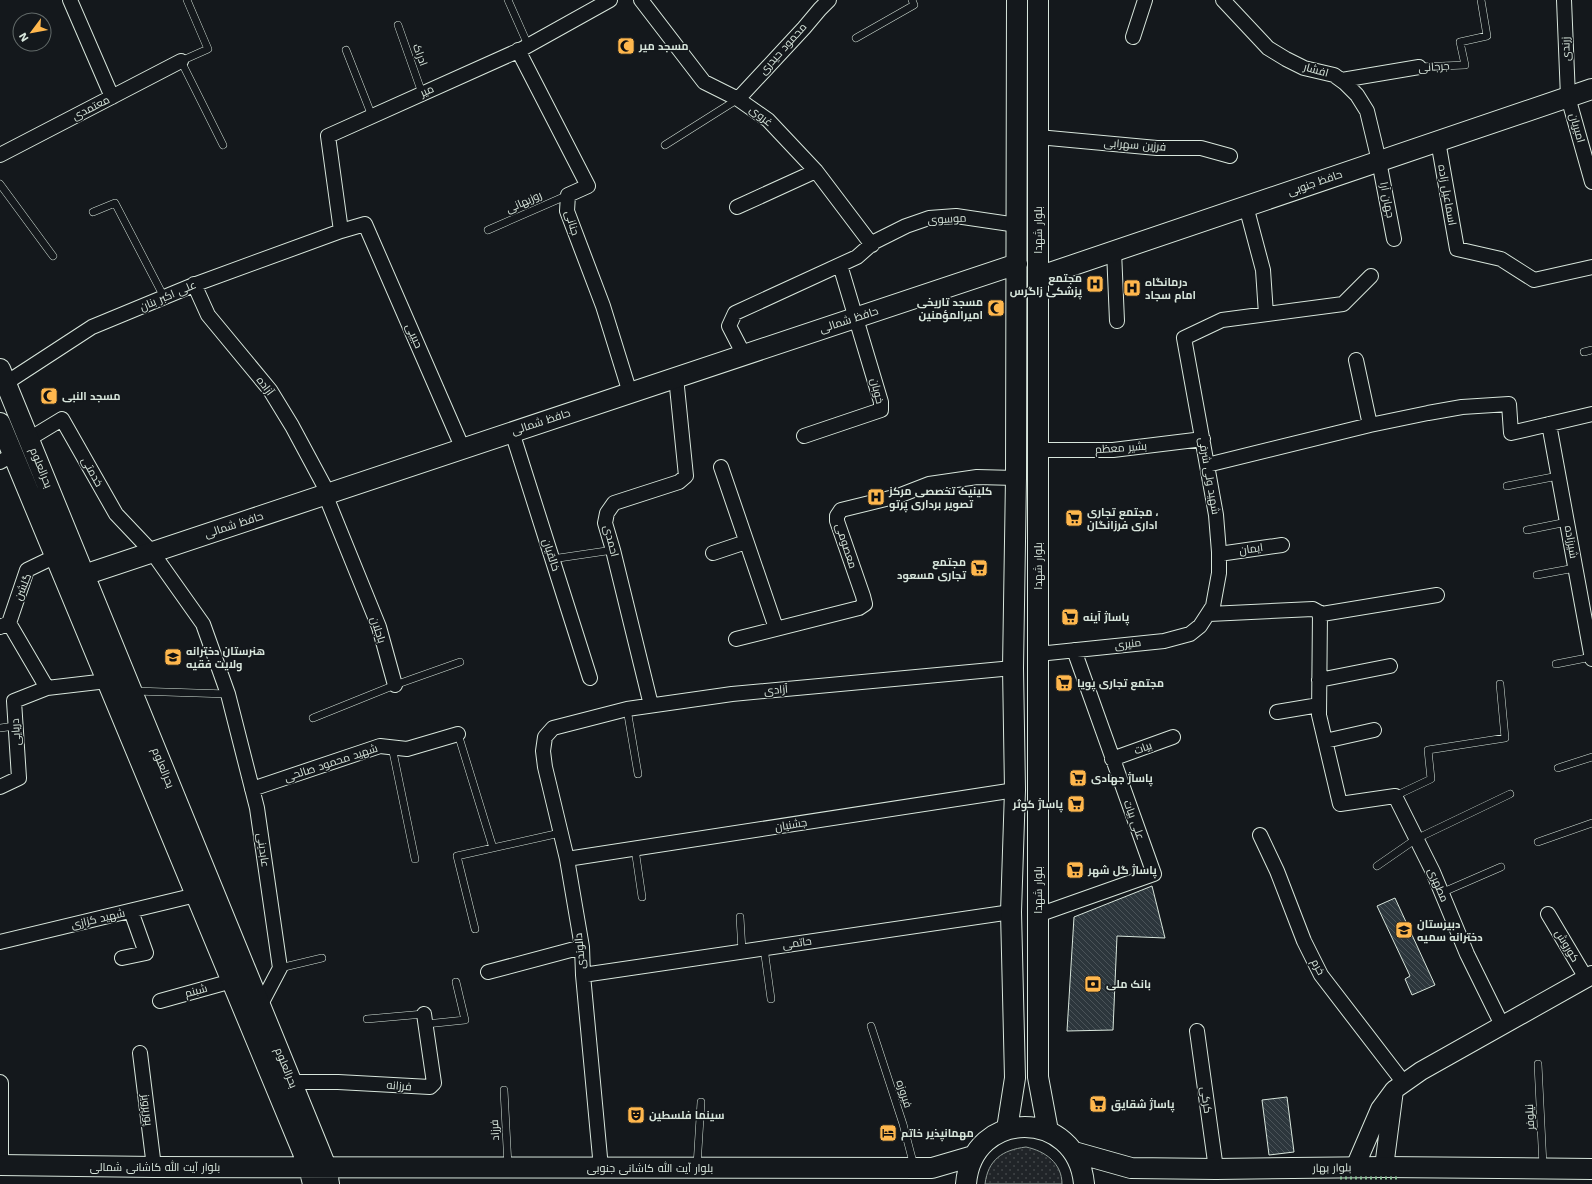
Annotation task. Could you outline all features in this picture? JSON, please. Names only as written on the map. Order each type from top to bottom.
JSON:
[{"type":"main road","name":"بلوار شهدا","points":[[1007,1129],[1015,1078],[1012,912],[1015,790],[1013,668],[1016,478],[1017,0]]},
{"type":"main road","name":"بلوار شهدا","points":[[1038,0],[1038,1077],[1048,1131]]},
{"type":"main road","name":"حافظ جنوبی","points":[[1038,277],[1592,89]]},
{"type":"main road","points":[[1017,264],[1038,277]]},
{"type":"main road","name":"حافظ شمالی","points":[[75,578],[1017,264]]},
{"type":"main road","name":"بحرالعلوم","points":[[3,376],[28,439],[75,578],[107,681],[232,981],[319,1176]]},
{"type":"main road","name":"بحرالعلوم","points":[[0,423],[7,458],[56,556],[75,578],[132,691],[292,1082],[319,1176]]},
{"type":"main road","points":[[966,1184],[969,1166],[973,1156],[988,1139],[1007,1129],[1028,1126],[1048,1131],[1058,1136],[1074,1152],[1080,1162],[1084,1184]]},
{"type":"main road","name":"بلوار بهار","points":[[1074,1152],[1130,1168],[1216,1169],[1384,1167],[1592,1169]]},
{"type":"main road","name":"بلوار آیت الله کاشانی جنوبی","points":[[319,1176],[508,1168],[932,1168],[973,1156]]},
{"type":"main road","name":"بلوار آیت الله کاشانی شمالی","points":[[0,1165],[154,1167],[319,1176]]},
{"type":"street","points":[[70,0],[112,97]]},
{"type":"street","name":"میر","points":[[341,231],[328,136],[523,48],[610,0]]},
{"type":"street","name":"غروی","points":[[641,0],[704,82],[738,99],[768,120],[816,171],[872,245]]},
{"type":"street","name":"محمود حیدری","points":[[738,99],[804,28],[820,8],[829,0]]},
{"type":"street","points":[[1134,37],[1145,0]]},
{"type":"street","name":"افشار","points":[[1223,0],[1268,48],[1304,68],[1334,75],[1342,80],[1357,95],[1367,111],[1379,161]]},
{"type":"street","name":"زرندی","points":[[1564,0],[1568,97]]},
{"type":"street","name":"جنانی","points":[[523,48],[588,186],[568,194],[567,212],[602,306],[630,393]]},
{"type":"street","name":"معتمدی","points":[[0,155],[181,61]]},
{"type":"street","name":"جرجانی","points":[[1342,80],[1419,68]]},
{"type":"street","name":"امیریان","points":[[1568,97],[1592,182]]},
{"type":"street","name":"فرزین سهرابی","points":[[1038,136],[1157,148],[1201,148],[1230,156]]},
{"type":"street","name":"اسماعیل زاده","points":[[1438,141],[1457,249],[1501,259],[1534,280],[1592,267]]},
{"type":"street","name":"جهان آرا","points":[[1379,161],[1394,239]]},
{"type":"street","points":[[737,207],[816,171]]},
{"type":"street","points":[[1246,206],[1264,270],[1266,314],[1343,304],[1372,276]]},
{"type":"street","name":"موسوی","points":[[744,355],[729,326],[736,313],[857,258],[872,245],[906,226],[929,218],[956,216],[1017,225]]},
{"type":"street","name":"علی اکبر بنان","points":[[3,376],[92,327],[194,284],[341,231],[365,224]]},
{"type":"street","name":"حبیبی","points":[[365,224],[463,449]]},
{"type":"street","points":[[1114,251],[1116,321]]},
{"type":"street","points":[[840,265],[857,317]]},
{"type":"street","name":"آزاده","points":[[194,284],[208,315],[270,390],[292,426],[327,494]]},
{"type":"street","name":"شهید ولی شرفی","points":[[1209,614],[1213,606],[1219,573],[1216,515],[1184,338],[1222,320],[1266,314]]},
{"type":"street","name":"خوبان","points":[[804,436],[881,410],[881,402],[857,317]]},
{"type":"street","points":[[1356,360],[1370,425]]},
{"type":"street","name":"احمدی","points":[[651,706],[605,523],[607,513],[614,503],[679,482],[686,476],[676,378]]},
{"type":"street","points":[[1207,466],[1370,425],[1462,407],[1509,404],[1511,433],[1592,414]]},
{"type":"street","name":"خدمتی","points":[[28,439],[62,419],[116,514],[152,552]]},
{"type":"street","name":"شیرزاده","points":[[1549,424],[1575,568],[1587,600],[1592,658]]},
{"type":"street","name":"خالقیان","points":[[512,432],[590,678]]},
{"type":"street","name":"بشیر معظم","points":[[1038,450],[1113,450],[1203,439]]},
{"type":"street","points":[[721,467],[776,628]]},
{"type":"street","name":"معصومی","points":[[736,639],[859,608],[864,604],[863,596],[837,521],[837,516],[841,510],[898,496],[929,484],[978,477],[1016,478]]},
{"type":"street","name":"باجلان","points":[[327,494],[378,627],[395,685]]},
{"type":"street","points":[[713,553],[746,542]]},
{"type":"street","name":"ایمان","points":[[1219,554],[1282,545]]},
{"type":"street","name":"عابدینی","points":[[152,552],[203,624],[228,694],[257,808],[280,968]]},
{"type":"street","name":"گلشن","points":[[5,625],[28,570],[56,556]]},
{"type":"street","points":[[1209,614],[1313,609],[1322,614],[1437,595]]},
{"type":"street","points":[[1320,613],[1319,715],[1340,804],[1395,796]]},
{"type":"street","name":"منیری","points":[[1038,654],[1164,641],[1190,634],[1200,626],[1209,614]]},
{"type":"street","points":[[5,625],[47,688]]},
{"type":"street","name":"علی بیات","points":[[1038,915],[1154,874],[1074,650]]},
{"type":"street","points":[[1319,680],[1390,666]]},
{"type":"street","name":"آزادی","points":[[545,737],[553,728],[627,709],[732,694],[1013,668]]},
{"type":"street","name":"دریایی","points":[[0,787],[19,778],[14,701],[47,688],[107,681]]},
{"type":"street","points":[[1277,712],[1319,705]]},
{"type":"street","points":[[1325,741],[1374,730]]},
{"type":"street","name":"شهید محمود صالحی","points":[[252,789],[380,746],[408,749],[458,734]]},
{"type":"street","name":"دالوندی","points":[[545,737],[542,751],[567,859],[582,947],[583,975],[601,1168]]},
{"type":"street","name":"بیات","points":[[1112,759],[1173,737]]},
{"type":"street","name":"جشنیان","points":[[567,859],[1015,790]]},
{"type":"street","name":"مطهری","points":[[1395,796],[1416,838],[1467,954],[1502,1025]]},
{"type":"street","name":"خرم","points":[[1260,836],[1277,871],[1304,941],[1321,976],[1399,1087]]},
{"type":"street","name":"شهید کزازی","points":[[0,942],[196,895]]},
{"type":"street","points":[[122,958],[146,953],[130,911]]},
{"type":"street","name":"حاتمی","points":[[583,975],[1012,912]]},
{"type":"street","name":"کوروش","points":[[1548,914],[1589,976]]},
{"type":"street","points":[[488,972],[582,947]]},
{"type":"street","points":[[261,1004],[280,968]]},
{"type":"street","points":[[1355,1168],[1380,1109],[1399,1087],[1421,1071],[1589,976]]},
{"type":"street","name":"شبنم","points":[[160,1001],[232,981]]},
{"type":"street","name":"فرزانه","points":[[292,1082],[338,1082],[430,1087],[434,1083],[425,1019]]},
{"type":"street","name":"کرکی","points":[[1197,1031],[1216,1169]]},
{"type":"street","name":"پورپرویز","points":[[140,1053],[154,1167]]},
{"type":"street","points":[[0,1082],[2,1083],[0,1165]]},
{"type":"street","points":[[1384,1167],[1399,1087]]},
{"type":"lane","points":[[187,0],[208,48],[181,61],[223,145]]},
{"type":"lane","points":[[508,0],[523,48]]},
{"type":"lane","points":[[856,38],[914,5],[912,0]]},
{"type":"lane","name":"جرجانی","points":[[1419,68],[1465,64],[1460,42],[1487,36],[1481,0]]},
{"type":"lane","name":"ادراک","points":[[398,25],[422,93]]},
{"type":"lane","points":[[346,50],[372,116]]},
{"type":"lane","points":[[665,145],[738,99]]},
{"type":"lane","points":[[0,184],[53,256]]},
{"type":"lane","name":"روزبهانی","points":[[488,230],[568,194]]},
{"type":"lane","points":[[93,212],[115,203],[164,297]]},
{"type":"lane","points":[[1584,352],[1592,350]]},
{"type":"lane","points":[[1507,486],[1558,476]]},
{"type":"lane","points":[[1527,530],[1567,522]]},
{"type":"lane","points":[[552,559],[613,550]]},
{"type":"lane","points":[[1537,576],[1575,568]]},
{"type":"lane","points":[[1556,664],[1592,658]]},
{"type":"lane","points":[[313,718],[395,685],[460,662]]},
{"type":"lane","points":[[1395,796],[1431,779],[1428,750],[1506,738],[1500,684]]},
{"type":"lane","points":[[132,691],[228,694]]},
{"type":"lane","points":[[627,709],[638,774]]},
{"type":"lane","points":[[0,728],[15,726]]},
{"type":"lane","points":[[458,734],[493,848]]},
{"type":"lane","points":[[392,747],[414,859]]},
{"type":"lane","points":[[1558,768],[1592,757]]},
{"type":"lane","points":[[1377,866],[1416,838],[1510,794]]},
{"type":"lane","points":[[1538,842],[1592,823]]},
{"type":"lane","points":[[475,929],[457,856],[560,833]]},
{"type":"lane","points":[[635,849],[642,897]]},
{"type":"lane","points":[[1441,893],[1501,867]]},
{"type":"lane","points":[[740,917],[742,951]]},
{"type":"lane","points":[[764,948],[771,999]]},
{"type":"lane","points":[[280,968],[322,958]]},
{"type":"lane","points":[[368,1019],[465,1020],[456,982]]},
{"type":"lane","name":"فیروزه","points":[[871,1026],[903,1124],[914,1168]]},
{"type":"lane","name":"نیلوفر","points":[[1538,1064],[1544,1169]]},
{"type":"lane","name":"فرزاد","points":[[504,1090],[508,1168]]},
{"type":"lane","points":[[696,1168],[701,1102]]},
{"type":"shaded area","points":[[1026,1147],[1046,1155],[1056,1164],[1062,1184],[985,1184],[989,1169],[998,1158],[1003,1154],[1017,1148]]},
{"type":"building","name":"بانک ملی","points":[[1152,886],[1165,938],[1117,936],[1113,1030],[1067,1031],[1074,917]]},
{"type":"building","points":[[1395,898],[1435,985],[1412,995],[1405,979],[1410,976],[1377,906]]},
{"type":"building","points":[[1287,1097],[1294,1152],[1269,1155],[1262,1100]]},
{"type":"hedge","points":[[1340,1178],[1399,1178]]},
{"type":"place","name":"مسجد میر","points":[[626,46]]},
{"type":"place","name":"مجتمع پزشکی زاگرس","points":[[1095,284]]},
{"type":"place","name":"درمانگاه امام سجاد","points":[[1132,288]]},
{"type":"place","name":"مسجد تاریخی امیرالمؤمنین","points":[[996,308]]},
{"type":"place","name":"مسجد النبی","points":[[49,396]]},
{"type":"place","name":"کلینیک تخصصی مرکز تصویر برداری پرتو","points":[[876,497]]},
{"type":"place","name":"مجتمع تجاری ، اداری فرزانگان","points":[[1074,518]]},
{"type":"place","name":"مجتمع تجاری مسعود","points":[[979,568]]},
{"type":"place","name":"پاساژ آینه","points":[[1070,617]]},
{"type":"place","name":"هنرستان دخترانه ولایت فقیه","points":[[173,657]]},
{"type":"place","name":"مجتمع تجاری پویا","points":[[1064,683]]},
{"type":"place","name":"پاساژ جهادی","points":[[1078,778]]},
{"type":"place","name":"پاساژ کوثر","points":[[1076,804]]},
{"type":"place","name":"پاساژ گل شهر","points":[[1075,870]]},
{"type":"place","name":"دبیرستان دخترانه سمیه","points":[[1404,930]]},
{"type":"place","name":"بانک ملی","points":[[1093,984]]},
{"type":"place","name":"پاساژ شقایق","points":[[1098,1104]]},
{"type":"place","name":"سینما فلسطین","points":[[636,1115]]},
{"type":"place","name":"مهمانپذیر خاتم","points":[[888,1133]]}]
